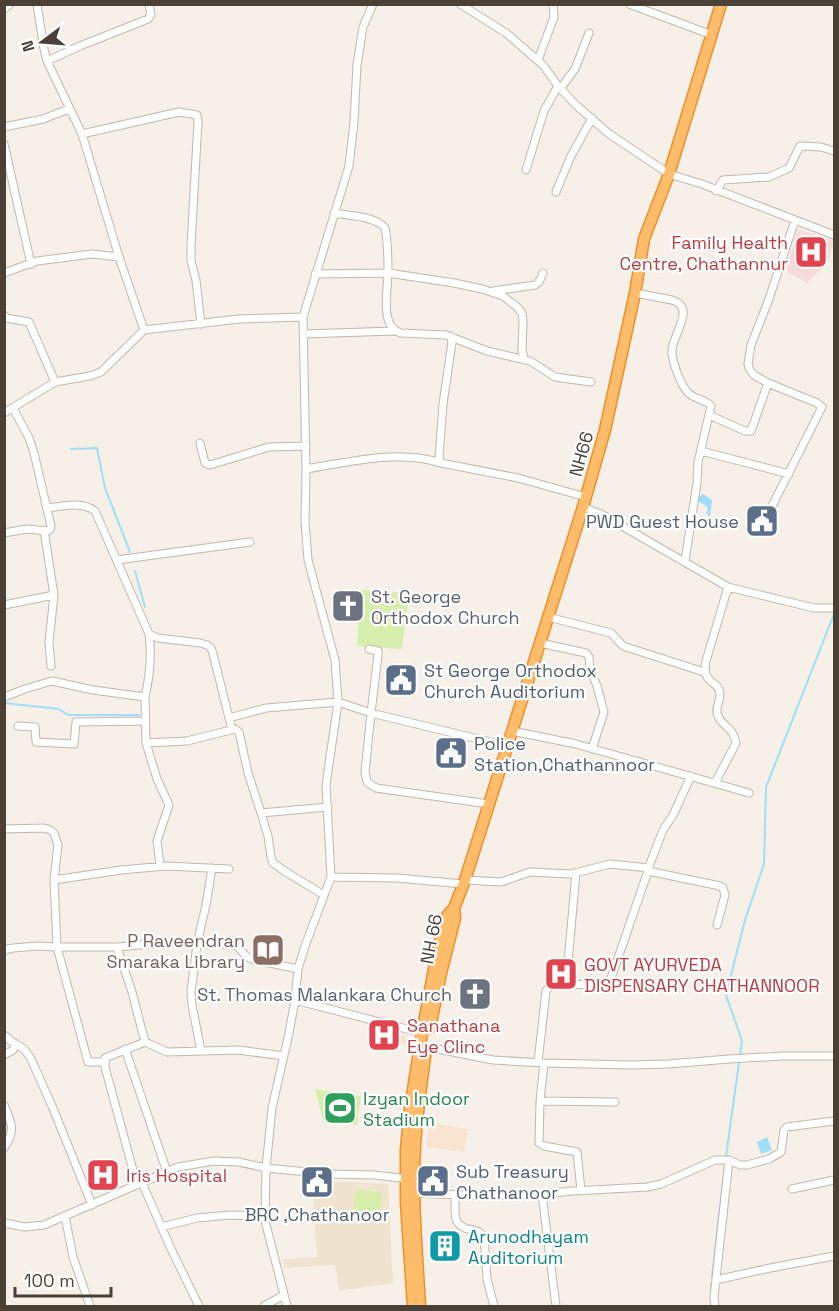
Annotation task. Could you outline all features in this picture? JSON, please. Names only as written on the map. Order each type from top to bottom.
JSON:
[{"type":"highway","name":"NH66","points":[[454,908],[585,502],[605,430],[635,293],[644,239],[669,174],[721,4]]},
{"type":"highway","name":"NH 66","points":[[413,1306],[411,1179],[423,1048],[422,1033],[437,953],[447,916],[454,908]]},
{"type":"highway","name":"NH 66","points":[[423,1048],[455,918],[454,908]]},
{"type":"highway","name":"NH 66","points":[[411,1193],[420,1306]]},
{"type":"street","points":[[4,9],[10,4]]},
{"type":"street","points":[[37,4],[47,61],[82,134],[119,257],[144,330]]},
{"type":"street","points":[[47,61],[148,19],[151,15],[149,4]]},
{"type":"street","points":[[287,1306],[264,1216],[266,1168],[272,1108],[295,1000],[298,969],[331,877],[326,785],[338,702],[335,660],[308,560],[305,522],[303,318],[349,166],[357,65],[363,27],[373,4]]},
{"type":"street","points":[[460,4],[506,33],[538,60],[576,105],[608,133],[669,174],[834,235]]},
{"type":"street","points":[[538,60],[554,17],[553,4]]},
{"type":"street","points":[[629,4],[712,35]]},
{"type":"street","points":[[526,170],[544,111],[574,69],[589,33]]},
{"type":"street","points":[[4,127],[69,109]]},
{"type":"street","points":[[82,134],[179,112],[197,115],[191,253],[201,324]]},
{"type":"street","points":[[556,192],[571,156],[592,118]]},
{"type":"street","points":[[4,144],[31,264]]},
{"type":"street","points":[[716,191],[723,180],[769,177],[789,168],[800,146],[821,147],[834,151]]},
{"type":"street","points":[[334,213],[373,220],[385,228],[388,273],[386,307],[391,328],[395,331]]},
{"type":"street","points":[[770,510],[822,407],[754,375],[748,364],[751,345],[795,220]]},
{"type":"street","points":[[4,273],[37,261],[92,254],[119,257]]},
{"type":"street","points":[[315,274],[388,273],[454,283],[503,296],[522,313],[524,359]]},
{"type":"street","points":[[491,292],[535,285],[543,273]]},
{"type":"street","points":[[635,293],[672,300],[683,308],[683,318],[672,345],[672,356],[682,384],[689,395],[710,404],[686,561]]},
{"type":"street","points":[[4,315],[6,318],[29,322],[55,382]]},
{"type":"street","points":[[4,413],[55,382],[101,372],[144,330],[239,319],[303,318]]},
{"type":"street","points":[[304,334],[395,331],[450,336],[487,351],[536,363],[555,377],[591,382]]},
{"type":"street","points":[[441,463],[439,458],[443,404],[452,342],[450,336]]},
{"type":"street","points":[[709,415],[749,432],[753,429],[768,383]]},
{"type":"street","points":[[4,533],[27,529],[47,531],[51,528],[48,508],[29,438],[13,408]]},
{"type":"street","points":[[200,443],[206,463],[210,465],[269,447],[306,446]]},
{"type":"street","points":[[701,451],[789,474]]},
{"type":"street","points":[[306,469],[381,457],[426,458],[518,478],[585,502],[603,515],[728,587],[814,608],[834,608]]},
{"type":"street","points":[[48,508],[69,505],[91,507],[98,515],[149,634],[151,670],[145,696],[146,743],[169,805],[157,841],[160,866]]},
{"type":"street","points":[[44,530],[54,595],[49,642],[51,666]]},
{"type":"street","points":[[117,560],[250,542]]},
{"type":"street","points":[[715,783],[736,743],[731,730],[717,715],[719,689],[708,680],[704,672],[728,587]]},
{"type":"street","points":[[4,605],[54,595]]},
{"type":"street","points":[[548,617],[611,633],[623,646],[704,672]]},
{"type":"street","points":[[149,634],[158,638],[200,643],[211,648],[232,730]]},
{"type":"street","points":[[540,643],[586,653],[589,657],[590,669],[604,712],[592,749]]},
{"type":"street","points":[[369,649],[378,651],[365,772],[371,785],[376,788],[489,804]]},
{"type":"street","points":[[4,697],[52,681],[93,690],[145,696]]},
{"type":"street","points":[[229,718],[266,708],[338,702],[371,713],[507,746]]},
{"type":"street","points":[[18,726],[35,727],[36,742],[74,744],[76,722],[145,721]]},
{"type":"street","points":[[146,743],[187,741],[235,729],[239,732],[248,773],[268,836],[273,863],[324,895]]},
{"type":"street","points":[[512,731],[592,749],[749,793]]},
{"type":"street","points":[[581,1190],[577,1152],[539,1143],[546,992],[552,984],[608,987],[663,830],[673,815],[691,776]]},
{"type":"street","points":[[261,813],[328,807]]},
{"type":"street","points":[[4,829],[44,828],[54,833],[58,844],[54,880],[57,947],[88,1062],[104,1062]]},
{"type":"street","points":[[331,877],[501,882],[530,872],[560,875],[610,864],[648,869],[720,886],[725,895],[717,925]]},
{"type":"street","points":[[54,880],[160,866],[229,869]]},
{"type":"street","points":[[201,1051],[191,992],[197,944],[212,868]]},
{"type":"street","points":[[566,984],[576,873]]},
{"type":"street","points":[[4,950],[38,946],[117,947],[171,942],[232,944],[251,959],[298,969]]},
{"type":"street","points":[[117,947],[145,1042]]},
{"type":"street","points":[[295,1000],[422,1033]]},
{"type":"street","points":[[4,1035],[24,1049],[31,1059],[92,1204]]},
{"type":"street","points":[[199,1306],[140,1184],[104,1062],[105,1058],[145,1042],[167,1052],[238,1050],[284,1056]]},
{"type":"street","points":[[4,1055],[13,1050],[15,1044]]},
{"type":"street","points":[[423,1048],[493,1060],[541,1062],[668,1064],[783,1056],[834,1056]]},
{"type":"street","points":[[125,1049],[167,1172]]},
{"type":"street","points":[[540,1101],[615,1102]]},
{"type":"street","points":[[4,1105],[12,1124],[12,1133],[4,1148]]},
{"type":"street","points":[[411,1193],[487,1196],[651,1186],[666,1182],[715,1160],[729,1160],[743,1165],[769,1159],[781,1152],[784,1130],[787,1126],[834,1121]]},
{"type":"street","points":[[715,1306],[729,1160]]},
{"type":"street","points":[[4,1223],[25,1227],[44,1225],[178,1167],[214,1161],[239,1162],[266,1168],[328,1174],[411,1179]]},
{"type":"street","points":[[792,1189],[834,1181]]},
{"type":"street","points":[[542,1194],[556,1306]]},
{"type":"street","points":[[455,1195],[458,1225],[479,1232],[484,1237],[487,1279],[494,1306]]},
{"type":"street","points":[[162,1227],[197,1218],[230,1215],[264,1216]]},
{"type":"street","points":[[65,1216],[73,1257],[90,1306]]},
{"type":"street","points":[[716,1280],[834,1256]]},
{"type":"street","points":[[264,1306],[284,1295]]},
{"type":"shaded area","name":"Family Health Centre, Chathannur","points":[[798,229],[834,241],[828,262],[807,283],[786,271]]},
{"type":"shaded area","points":[[373,1027],[409,1038],[407,1045],[387,1039],[383,1047],[368,1043]]},
{"type":"shaded area","points":[[429,1123],[468,1129],[464,1152],[426,1147]]},
{"type":"shaded area","points":[[330,1181],[388,1184],[393,1283],[339,1291],[335,1265],[284,1268],[283,1259],[317,1257],[313,1191],[331,1190]]},
{"type":"green space","points":[[361,590],[409,593],[402,649],[357,646]]},
{"type":"green space","name":"Izyan Indoor Stadium","points":[[315,1089],[361,1096],[357,1125],[323,1120]]},
{"type":"green space","points":[[356,1189],[383,1193],[380,1218],[353,1215]]},
{"type":"water","points":[[703,494],[712,500],[710,517],[706,513],[708,509],[706,506],[696,500]]},
{"type":"water","points":[[767,1137],[772,1150],[761,1154],[757,1142]]},
{"type":"waterway","points":[[71,449],[97,448],[105,488],[130,552]]},
{"type":"waterway","points":[[135,571],[145,607]]},
{"type":"waterway","points":[[726,1156],[742,1041],[726,995],[745,920],[764,864],[766,787],[834,614]]},
{"type":"waterway","points":[[4,703],[59,709],[68,715],[139,715]]},
{"type":"waterway","points":[[712,1277],[725,1164]]},
{"type":"waterway","points":[[711,1284],[711,1306]]},
{"type":"place","name":"Family Health Centre, Chathannur","points":[[811,252]]},
{"type":"place","name":"PWD Guest House","points":[[762,521]]},
{"type":"place","name":"St. George Orthodox Church","points":[[348,606]]},
{"type":"place","name":"St George Orthodox Church Auditorium","points":[[401,680]]},
{"type":"place","name":"Police Station,Chathannoor","points":[[451,753]]},
{"type":"place","name":"P Raveendran Smaraka Library","points":[[268,950]]},
{"type":"place","name":"GOVT AYURVEDA DISPENSARY CHATHANNOOR","points":[[561,974]]},
{"type":"place","name":"St. Thomas Malankara Church","points":[[475,994]]},
{"type":"place","name":"Sanathana Eye Clinc","points":[[384,1035]]},
{"type":"place","name":"Izyan Indoor Stadium","points":[[340,1108]]},
{"type":"place","name":"Iris Hospital","points":[[103,1175]]},
{"type":"place","name":"Sub Treasury Chathanoor","points":[[433,1181]]},
{"type":"place","name":"BRC ,Chathanoor","points":[[317,1182]]},
{"type":"place","name":"Arunodhayam Auditorium","points":[[445,1246]]}]
